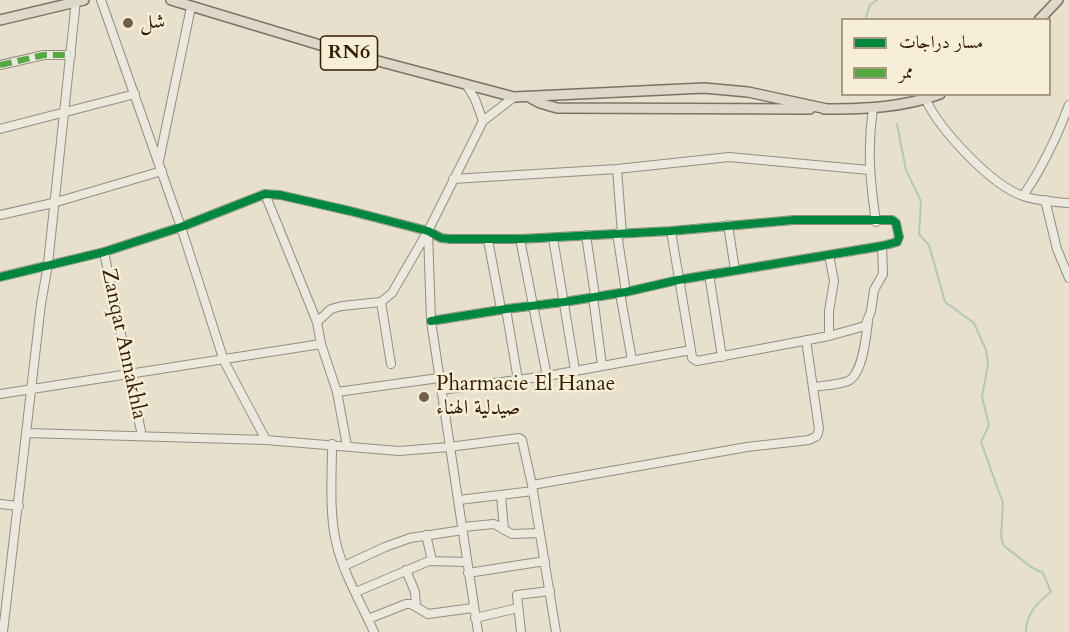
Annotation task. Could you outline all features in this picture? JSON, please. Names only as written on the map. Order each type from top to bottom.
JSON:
[{"type":"main road","points":[[0,20],[79,0]]},
{"type":"main road","name":"RN6","points":[[171,0],[373,60],[514,97],[675,87],[704,88],[748,92],[827,109]]},
{"type":"main road","points":[[1041,18],[1058,0]]},
{"type":"main road","name":"RN6","points":[[528,96],[540,103],[557,108],[827,109],[873,108],[926,100],[935,96]]},
{"type":"street","points":[[3,632],[79,0]]},
{"type":"street","points":[[101,0],[162,171],[224,361],[266,440]]},
{"type":"street","points":[[158,161],[191,7]]},
{"type":"street","points":[[0,65],[45,55],[71,55]]},
{"type":"street","points":[[466,84],[475,99],[483,121]]},
{"type":"street","points":[[0,129],[135,94]]},
{"type":"street","points":[[317,322],[327,311],[335,307],[381,302],[392,293],[428,231],[483,121],[514,97]]},
{"type":"street","points":[[926,100],[933,115],[956,142],[997,180],[1023,196],[1069,203]]},
{"type":"street","points":[[1023,196],[1043,164],[1069,105]]},
{"type":"street","points":[[873,108],[869,170],[876,222]]},
{"type":"street","points":[[453,179],[617,169],[729,157],[869,170]]},
{"type":"street","points":[[617,169],[623,292],[632,360]]},
{"type":"street","points":[[0,214],[53,202],[162,171]]},
{"type":"street","points":[[265,194],[317,322],[321,344],[337,392],[347,446]]},
{"type":"street","points":[[0,277],[104,252],[181,227],[265,194],[280,195],[428,231],[444,238],[488,240],[553,238],[671,231],[794,220],[876,222],[892,220],[897,226],[899,240],[882,246],[710,274],[564,302],[431,321]]},
{"type":"street","points":[[1045,200],[1057,249],[1069,278]]},
{"type":"street","points":[[728,225],[735,270]]},
{"type":"street","points":[[428,231],[431,321],[478,632]]},
{"type":"street","points":[[671,231],[678,280],[695,361],[829,336],[860,327],[868,322]]},
{"type":"street","points":[[586,236],[602,365]]},
{"type":"street","points":[[553,238],[575,370]]},
{"type":"street","points":[[520,239],[547,376]]},
{"type":"street","points":[[488,240],[518,380]]},
{"type":"street","points":[[814,387],[848,381],[860,363],[874,290],[884,274],[882,246]]},
{"type":"street","name":"Zanqat Annakhla","points":[[104,252],[142,435]]},
{"type":"street","points":[[829,255],[834,281],[829,311],[829,336]]},
{"type":"street","points":[[710,274],[722,357]]},
{"type":"street","points":[[381,302],[391,364]]},
{"type":"street","points":[[459,500],[501,495],[747,447],[809,440],[817,436],[819,429],[806,340]]},
{"type":"street","points":[[0,394],[224,361],[321,344]]},
{"type":"street","points":[[441,390],[547,376],[691,350]]},
{"type":"street","points":[[337,392],[439,378]]},
{"type":"street","points":[[28,434],[142,435],[266,440],[399,451],[519,438],[522,440],[533,488],[556,632]]},
{"type":"street","points":[[332,444],[334,530],[338,551],[374,632]]},
{"type":"street","points":[[501,495],[504,530]]},
{"type":"street","points":[[0,504],[19,506]]},
{"type":"street","points":[[344,566],[386,547],[426,535],[494,524],[512,534],[540,532]]},
{"type":"street","points":[[426,535],[432,560]]},
{"type":"street","points":[[356,592],[432,560],[466,562]]},
{"type":"street","points":[[468,573],[545,561]]},
{"type":"street","points":[[406,570],[415,592],[416,606]]},
{"type":"street","points":[[521,632],[517,595],[550,591]]},
{"type":"street","points":[[368,619],[406,604],[416,606],[428,614],[473,608]]},
{"type":"street","points":[[475,618],[518,609]]},
{"type":"waterway","points":[[866,18],[870,5],[877,0]]},
{"type":"waterway","points":[[897,124],[906,170],[921,201],[919,234],[929,245],[945,302],[974,323],[986,350],[988,364],[982,397],[989,425],[981,442],[1003,503],[1001,536],[1003,545],[1031,567],[1043,573],[1051,592],[1033,609],[1026,625],[1026,632]]},
{"type":"marked path","points":[[0,65],[44,55],[71,55]]},
{"type":"cycle path","points":[[0,277],[104,252],[181,227],[265,194],[280,195],[350,211],[450,239],[520,239],[671,231],[794,220],[892,220],[896,223],[899,237],[897,242],[882,246],[678,280],[626,292],[431,321]]},
{"type":"place","name":"شل","points":[[128,23]]},
{"type":"place","name":"Pharmacie El Hanae صيدلية الهناء","points":[[424,397]]}]
